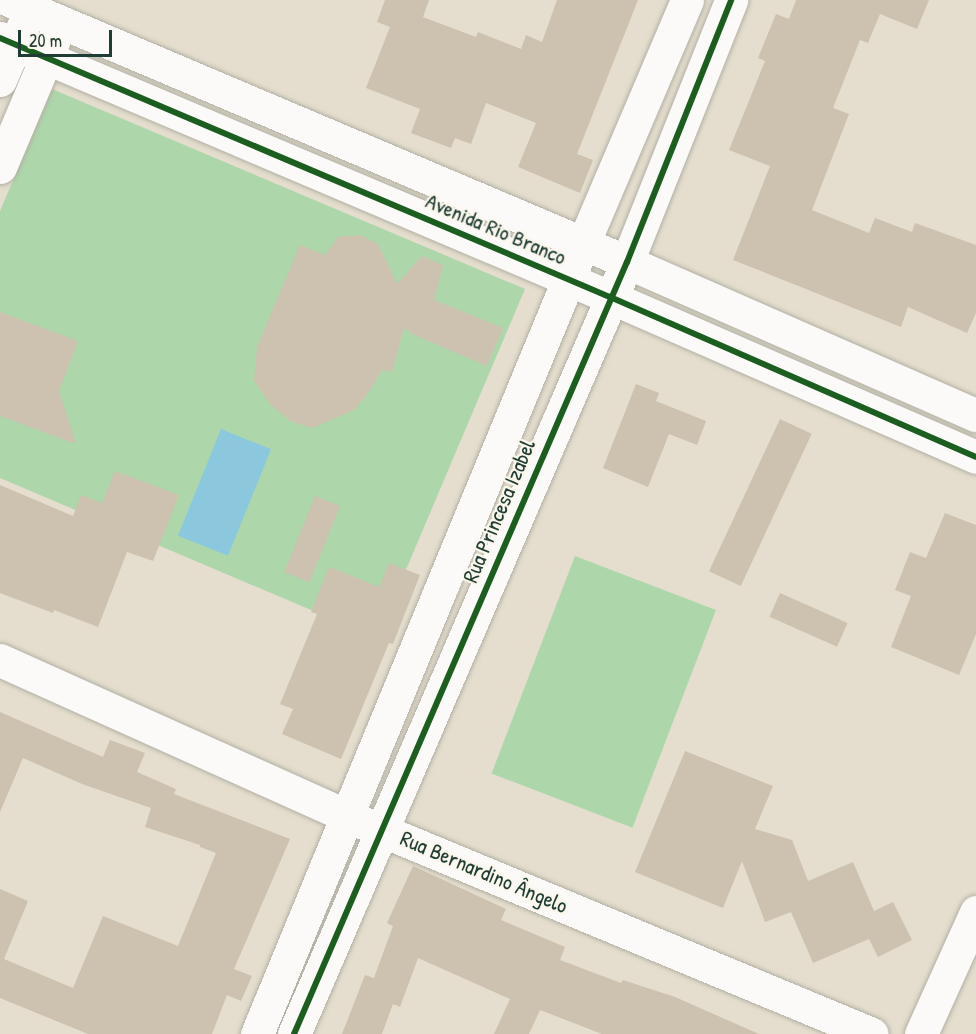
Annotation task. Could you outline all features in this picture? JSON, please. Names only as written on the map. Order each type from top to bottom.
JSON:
[{"type":"street","name":"Rua Princesa Izabel","points":[[257,1034],[568,280],[687,0]]},
{"type":"street","name":"Rua Princesa Izabel","points":[[294,1034],[627,262],[731,0]]},
{"type":"street","name":"Avenida Rio Branco","points":[[24,3],[66,10],[198,79],[627,262],[976,415]]},
{"type":"street","points":[[0,80],[8,41],[24,3]]},
{"type":"street","points":[[0,167],[66,10]]},
{"type":"street","name":"Avenida Rio Branco","points":[[8,41],[610,297],[976,457]]},
{"type":"street","points":[[184,116],[198,79]]},
{"type":"street","points":[[437,224],[453,189]]},
{"type":"street","name":"Rua Bernardino Ângelo","points":[[0,660],[347,816],[872,1034]]},
{"type":"street","points":[[921,1034],[976,912]]},
{"type":"green space","points":[[52,89],[525,289],[377,638],[0,478],[0,211]]},
{"type":"green space","points":[[575,556],[716,610],[632,828],[492,774]]},
{"type":"water","points":[[221,429],[271,449],[228,556],[178,536]]},
{"type":"building","points":[[385,0],[429,0],[423,17],[476,37],[478,32],[521,49],[526,35],[542,42],[557,0],[638,0],[577,154],[593,160],[580,193],[518,167],[536,123],[486,103],[471,144],[455,138],[451,148],[411,133],[420,109],[366,88],[390,27],[377,22]]},
{"type":"building","points":[[796,0],[929,0],[917,29],[880,14],[868,43],[860,40],[833,108],[849,114],[812,210],[869,233],[875,218],[912,232],[915,223],[976,245],[976,313],[967,333],[908,307],[901,327],[733,260],[770,166],[729,150],[765,61],[758,58],[776,14],[789,19]]},
{"type":"building","points":[[360,235],[378,244],[397,284],[422,256],[443,265],[434,300],[503,328],[487,366],[414,335],[404,328],[392,372],[382,370],[369,392],[354,410],[312,428],[290,421],[271,405],[254,381],[257,347],[300,245],[325,255],[338,237]]},
{"type":"building","points":[[0,312],[78,341],[59,391],[76,444],[0,416]]},
{"type":"building","points":[[636,384],[659,393],[656,401],[706,421],[697,445],[669,434],[648,487],[603,468]]},
{"type":"building","points":[[780,419],[812,434],[741,586],[709,571]]},
{"type":"building","points":[[115,471],[179,495],[153,561],[127,552],[98,627],[0,593],[0,485],[73,516],[81,495],[102,503]]},
{"type":"building","points":[[315,496],[340,506],[309,582],[284,572]]},
{"type":"building","points":[[945,513],[976,525],[976,634],[959,675],[891,647],[911,596],[895,590],[910,552],[926,558]]},
{"type":"building","points":[[389,563],[420,575],[393,644],[389,643],[341,759],[282,734],[293,709],[280,704],[317,614],[311,612],[329,567],[379,587]]},
{"type":"building","points":[[780,593],[848,623],[837,647],[769,617]]},
{"type":"building","points":[[0,712],[103,757],[110,740],[145,753],[137,772],[176,789],[174,794],[290,839],[234,969],[252,976],[241,1001],[227,995],[212,1034],[88,1034],[0,998],[0,889],[28,901],[4,959],[73,988],[103,916],[178,946],[216,853],[200,845],[145,827],[151,808],[82,784],[23,758],[0,812]]},
{"type":"building","points":[[685,751],[773,786],[755,829],[792,840],[808,881],[853,862],[874,911],[893,902],[912,940],[878,957],[869,939],[813,963],[791,912],[765,922],[742,861],[723,908],[635,872]]},
{"type":"building","points":[[413,866],[506,909],[501,920],[565,947],[560,960],[621,983],[623,980],[675,997],[759,1034],[602,1034],[540,1010],[529,1034],[494,1034],[510,999],[418,958],[400,1007],[393,1004],[382,1034],[342,1034],[365,975],[374,978],[393,926],[387,923]]},
{"type":"cycle path","points":[[294,1034],[627,262],[731,0]]},
{"type":"cycle path","points":[[0,38],[610,297],[976,457]]}]
